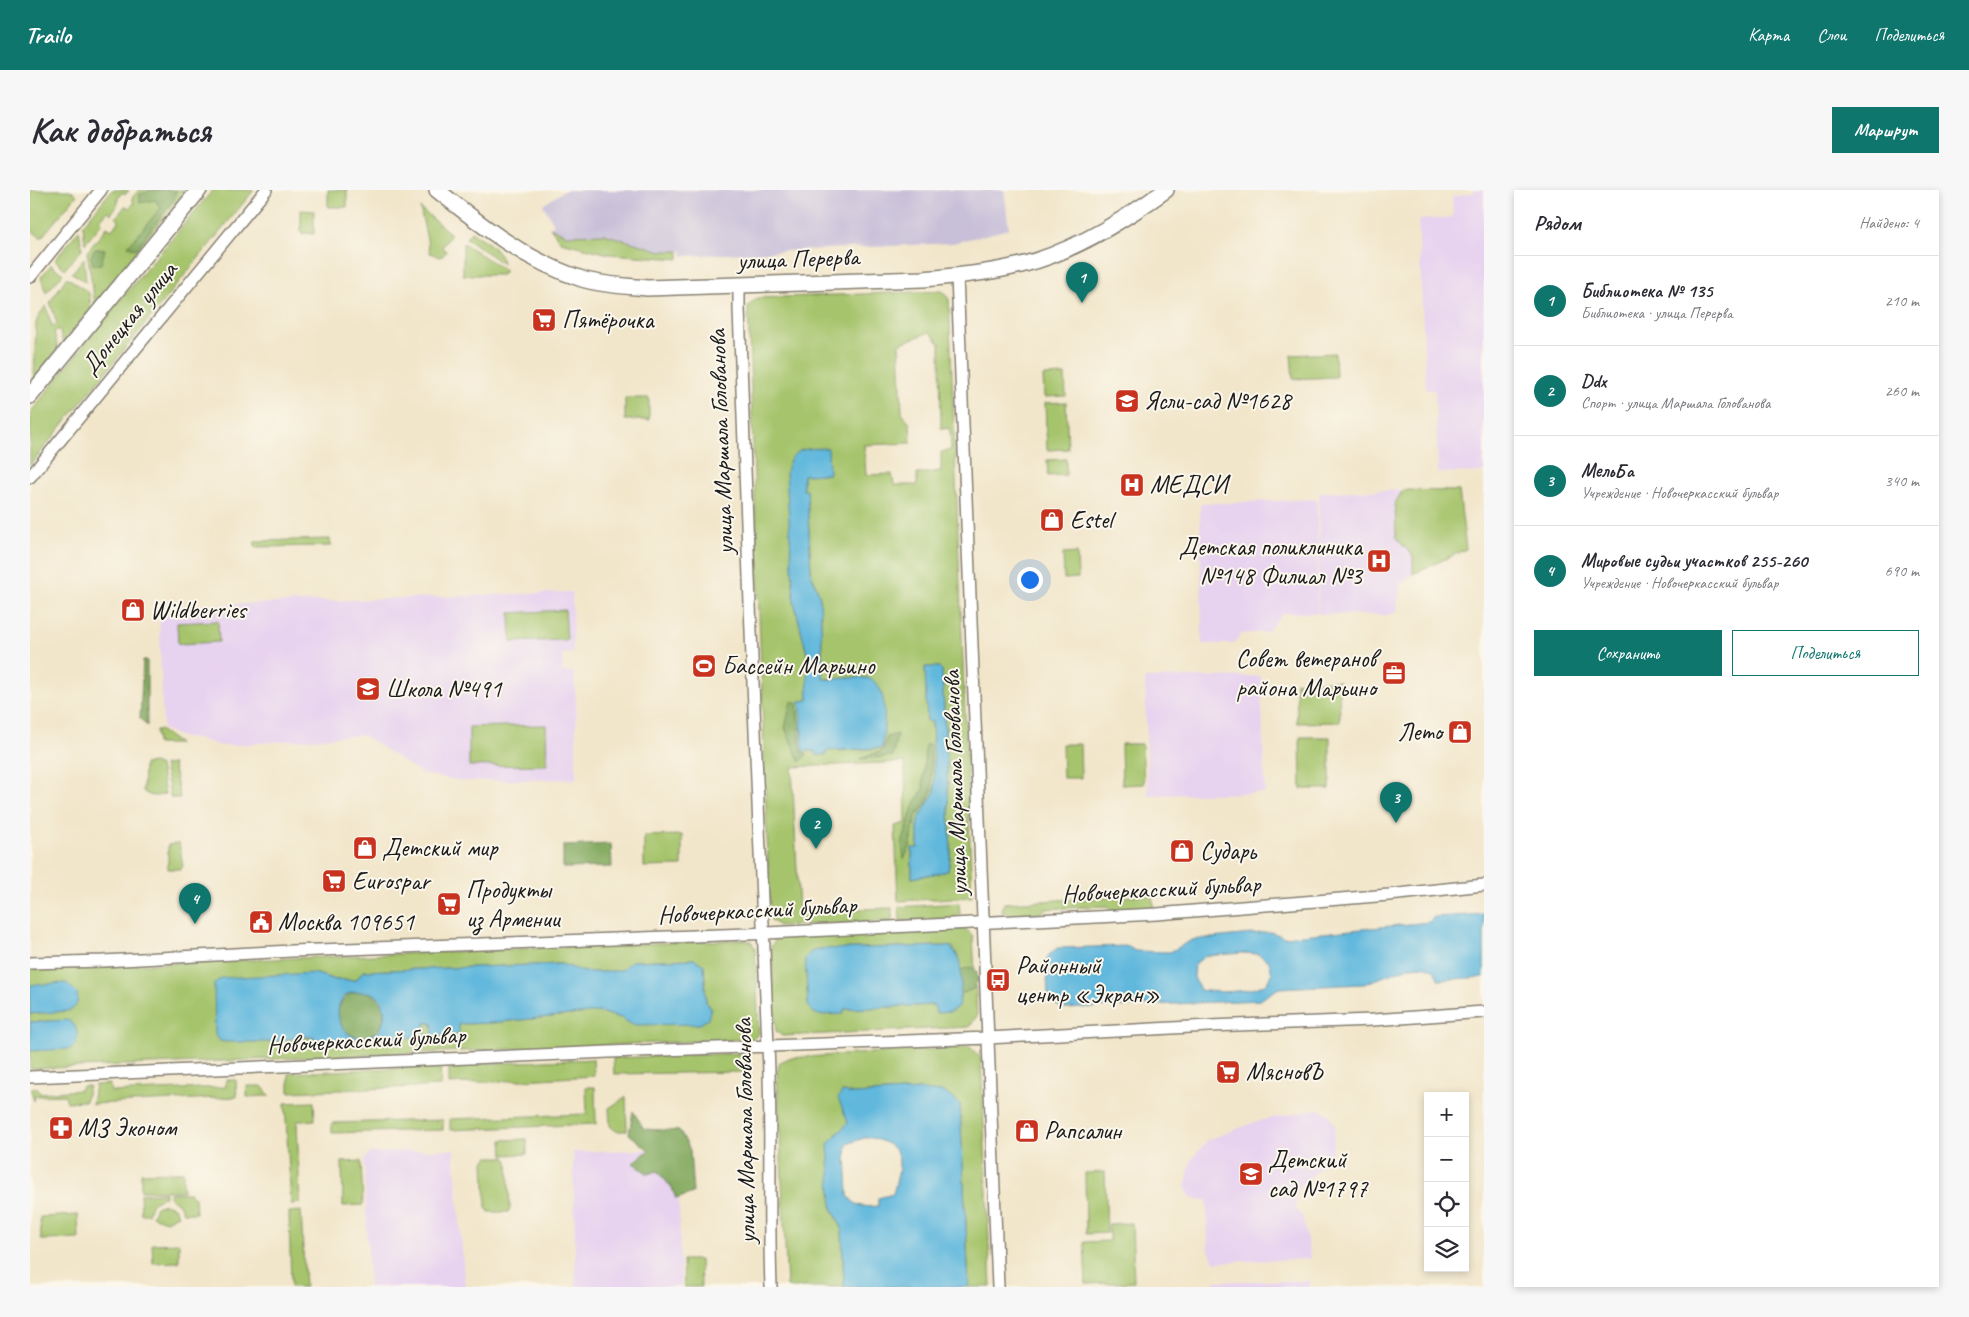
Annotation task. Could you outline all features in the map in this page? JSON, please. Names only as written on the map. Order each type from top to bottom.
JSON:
[{"type":"main road","name":"Донецкая улица","points":[[30,396],[198,190]]},
{"type":"main road","name":"улица Перерва","points":[[438,190],[511,246],[538,260],[581,279],[609,285],[646,288],[923,279],[1020,266],[1074,245],[1115,223],[1166,190]]},
{"type":"street","points":[[30,277],[101,190]]},
{"type":"street","name":"Донецкая улица","points":[[30,477],[266,190]]},
{"type":"street","name":"улица Маршала Голованова","points":[[956,276],[998,1287]]},
{"type":"street","name":"улица Маршала Голованова","points":[[739,285],[738,309],[768,1047],[771,1287]]},
{"type":"street","name":"Новочеркасский бульвар","points":[[30,963],[763,933],[1214,910],[1389,896],[1484,885]]},
{"type":"street","name":"Новочеркасский бульвар","points":[[30,1078],[609,1052],[988,1038],[1374,1020],[1484,1012]]},
{"type":"shaded area","points":[[565,190],[1004,190],[1009,229],[953,243],[683,256],[682,251],[661,251],[604,234],[566,235],[550,227],[554,224],[543,205]]},
{"type":"shaded area","points":[[1474,190],[1484,190],[1484,472],[1438,473],[1435,390],[1426,390],[1418,220],[1453,217],[1452,197],[1473,193]]},
{"type":"shaded area","name":"Детская поликлиника №148 Филиал №3","points":[[1459,491],[1466,549],[1413,574],[1400,584],[1397,612],[1388,615],[1318,614],[1319,492]]},
{"type":"shaded area","points":[[1317,499],[1317,613],[1283,613],[1267,632],[1241,634],[1233,644],[1202,644],[1200,504]]},
{"type":"shaded area","name":"Школа №491","points":[[572,592],[573,653],[562,654],[563,672],[574,672],[576,779],[463,781],[422,774],[363,735],[221,746],[196,738],[184,738],[163,729],[159,611],[162,607]]},
{"type":"shaded area","points":[[1261,676],[1265,793],[1148,795],[1145,678]]},
{"type":"shaded area","name":"Детский сад №1797","points":[[1318,1109],[1329,1114],[1335,1126],[1332,1156],[1297,1190],[1296,1209],[1303,1218],[1311,1259],[1214,1262],[1208,1248],[1207,1200],[1192,1199],[1185,1187],[1191,1160],[1208,1140],[1258,1121]]},
{"type":"shaded area","points":[[454,1149],[465,1287],[369,1287],[364,1160],[369,1153]]},
{"type":"shaded area","points":[[663,1149],[678,1171],[681,1287],[576,1287],[573,1152]]},
{"type":"shaded area","points":[[1215,1281],[1310,1281],[1310,1287],[1215,1287]]},
{"type":"green space","points":[[30,190],[70,190],[77,195],[41,238],[30,229]]},
{"type":"green space","points":[[112,190],[129,190],[126,194],[122,193],[118,197],[118,204],[111,214],[108,211],[100,220],[102,223],[85,244],[83,225]]},
{"type":"green space","points":[[139,190],[185,190],[95,304],[87,252],[107,227],[112,230],[119,220],[116,218],[125,206],[129,208],[134,203],[132,198]]},
{"type":"green space","points":[[150,190],[176,190],[174,199],[136,249],[128,246],[161,208],[155,200],[140,203],[140,194],[147,193]]},
{"type":"green space","points":[[213,190],[254,190],[30,465],[30,413],[101,323]]},
{"type":"green space","points":[[328,190],[347,190],[347,207],[328,207]]},
{"type":"green space","points":[[420,208],[451,234],[442,247],[446,251],[443,256],[439,257],[430,253]]},
{"type":"green space","points":[[301,210],[314,211],[314,234],[301,233]]},
{"type":"green space","points":[[550,227],[566,235],[604,234],[661,251],[679,251],[679,259],[609,254],[561,242]]},
{"type":"green space","points":[[79,230],[82,249],[65,269],[55,260]]},
{"type":"green space","points":[[471,232],[499,253],[503,264],[466,238]]},
{"type":"green space","points":[[463,243],[505,270],[502,275],[463,275]]},
{"type":"green space","points":[[95,249],[105,249],[101,264],[93,265],[91,256]]},
{"type":"green space","points":[[84,258],[86,282],[72,273]]},
{"type":"green space","points":[[51,265],[63,274],[46,293],[41,277]]},
{"type":"green space","points":[[67,277],[89,293],[91,308],[63,343],[59,329],[54,332],[58,349],[34,380],[36,323],[46,306],[52,326],[57,324],[50,302]]},
{"type":"green space","points":[[942,291],[949,299],[972,897],[898,901],[895,826],[906,823],[905,762],[792,767],[799,911],[892,908],[892,921],[779,926],[770,919],[748,306],[757,298]],"holes":[[[930,332],[940,344],[941,428],[950,429],[951,450],[941,452],[941,471],[917,474],[917,485],[894,485],[892,474],[866,475],[864,445],[911,443],[910,424],[902,412],[899,344]],[[802,449],[829,474],[803,475],[803,490],[807,491],[811,573],[820,597],[823,679],[868,678],[882,748],[826,751],[825,755],[816,755],[815,751],[803,751],[801,701],[808,700],[807,654],[794,601]],[[925,667],[939,667],[942,670],[951,851],[948,871],[912,878],[912,849],[918,848],[918,820],[935,791],[932,722],[927,721]]]},
{"type":"green space","points":[[1335,353],[1336,377],[1293,379],[1291,355]]},
{"type":"green space","points":[[1065,375],[1066,396],[1044,397],[1043,376]]},
{"type":"green space","points":[[625,398],[649,398],[649,420],[625,420]]},
{"type":"green space","points":[[1066,402],[1068,449],[1047,450],[1045,403]]},
{"type":"green space","points":[[1066,459],[1066,475],[1048,476],[1047,460]]},
{"type":"green space","points":[[1403,490],[1459,491],[1466,549],[1413,574],[1413,556],[1396,538],[1395,503]]},
{"type":"green space","points":[[330,539],[331,546],[255,547],[255,541]]},
{"type":"green space","points":[[1077,553],[1078,578],[1064,579],[1063,554]]},
{"type":"green space","points":[[565,610],[567,640],[511,642],[510,613]]},
{"type":"green space","points":[[218,621],[219,642],[178,644],[177,623]]},
{"type":"green space","points":[[143,660],[147,660],[147,726],[140,718]]},
{"type":"green space","points":[[1339,681],[1340,722],[1297,723],[1296,682]]},
{"type":"green space","points":[[791,702],[797,702],[801,752],[807,754],[800,762],[785,728]]},
{"type":"green space","points":[[546,725],[547,765],[469,766],[469,727]]},
{"type":"green space","points":[[156,730],[160,730],[179,744],[157,744]]},
{"type":"green space","points":[[897,734],[893,756],[860,759],[882,751],[887,737]]},
{"type":"green space","points":[[1300,737],[1330,737],[1330,789],[1301,789]]},
{"type":"green space","points":[[930,744],[932,790],[925,805],[916,816],[910,847],[904,859],[902,844],[913,807],[923,789],[925,745]]},
{"type":"green space","points":[[1062,744],[1080,744],[1081,778],[1063,778]]},
{"type":"green space","points":[[1121,744],[1142,744],[1144,784],[1122,785]]},
{"type":"green space","points":[[154,763],[160,766],[165,794],[159,796],[153,796],[143,791],[144,764]]},
{"type":"green space","points":[[173,764],[180,798],[171,798],[164,765]]},
{"type":"green space","points":[[682,835],[682,866],[644,867],[644,836]]},
{"type":"green space","points":[[179,843],[183,866],[181,869],[168,869],[168,845]]},
{"type":"green space","points":[[611,844],[612,867],[563,868],[563,846]]},
{"type":"green space","points":[[1152,895],[1154,908],[1111,911],[1107,906],[1045,909],[1042,913],[1014,915],[1002,912],[1004,903]]},
{"type":"green space","points":[[959,903],[960,914],[956,918],[900,921],[899,907]]},
{"type":"green space","points":[[966,929],[973,936],[977,1016],[969,1027],[782,1036],[776,1031],[771,946],[779,935]],"holes":[[[953,947],[960,968],[961,990],[959,1005],[951,1012],[934,1005],[844,1009],[808,1005],[805,958],[811,952],[818,949]]]},
{"type":"green space","points":[[751,941],[755,948],[759,1034],[752,1039],[30,1069],[30,969]],"holes":[[[694,959],[704,965],[706,1003],[633,1025],[621,1018],[599,1012],[491,1023],[459,1024],[433,1037],[432,1023],[425,1023],[425,1037],[316,1040],[302,1037],[261,1041],[314,973],[336,980],[357,980],[364,971],[561,964],[585,972],[603,972],[622,970],[631,961]]]},
{"type":"green space","points":[[971,967],[977,971],[978,980],[973,989],[964,993],[958,991],[957,971]]},
{"type":"green space","points":[[366,991],[378,997],[383,1005],[383,1023],[378,1031],[370,1036],[356,1037],[344,1031],[339,1023],[338,1009],[344,997],[352,992]]},
{"type":"green space","points":[[970,1047],[981,1058],[991,1287],[969,1287],[960,1104],[929,1091],[920,1090],[855,1094],[842,1092],[842,1107],[848,1122],[846,1127],[836,1134],[832,1208],[842,1228],[844,1287],[787,1287],[777,1072],[780,1062],[790,1058]]},
{"type":"green space","points":[[746,1053],[747,1072],[614,1074],[613,1058]]},
{"type":"green space","points":[[593,1059],[594,1076],[449,1084],[449,1065]]},
{"type":"green space","points":[[440,1066],[441,1086],[289,1092],[289,1073]]},
{"type":"green space","points":[[226,1080],[236,1080],[237,1097],[92,1104],[95,1085],[110,1084],[111,1092],[226,1087]]},
{"type":"green space","points":[[82,1086],[89,1086],[85,1101],[67,1102],[65,1095],[35,1096],[34,1101],[31,1090],[33,1088],[38,1089],[40,1093],[80,1090]]},
{"type":"green space","points":[[247,1086],[262,1086],[270,1096],[247,1097]]},
{"type":"green space","points":[[586,1087],[595,1087],[596,1124],[450,1130],[450,1119],[587,1114]]},
{"type":"green space","points":[[626,1097],[627,1131],[616,1131],[610,1126],[609,1108]]},
{"type":"green space","points":[[314,1102],[315,1120],[297,1121],[300,1203],[291,1204],[285,1103]]},
{"type":"green space","points":[[633,1111],[644,1129],[680,1131],[690,1150],[693,1193],[676,1199],[672,1188],[657,1171],[648,1174],[633,1163],[649,1150],[629,1134]]},
{"type":"green space","points":[[443,1120],[443,1130],[332,1133],[332,1123]]},
{"type":"green space","points":[[527,1139],[527,1154],[503,1155],[502,1140]]},
{"type":"green space","points":[[488,1157],[505,1157],[508,1161],[510,1209],[508,1212],[489,1212],[486,1207],[484,1161]]},
{"type":"green space","points":[[361,1161],[363,1205],[343,1206],[342,1162]]},
{"type":"green space","points":[[183,1172],[183,1191],[141,1191],[141,1173]]},
{"type":"green space","points":[[1105,1172],[1107,1233],[1086,1234],[1085,1173]]},
{"type":"green space","points":[[165,1193],[165,1197],[158,1199],[150,1207],[148,1214],[141,1214],[140,1194]]},
{"type":"green space","points":[[169,1193],[190,1193],[195,1198],[196,1213],[183,1213],[179,1204],[169,1197]]},
{"type":"green space","points":[[164,1204],[174,1207],[178,1215],[166,1221],[152,1216],[156,1207]]},
{"type":"green space","points":[[301,1211],[305,1287],[291,1287],[289,1212]]},
{"type":"green space","points":[[78,1215],[79,1239],[41,1240],[40,1217]]},
{"type":"green space","points":[[1132,1223],[1134,1282],[1086,1284],[1084,1242],[1109,1241],[1109,1224]]},
{"type":"green space","points":[[179,1243],[179,1262],[153,1263],[152,1244]]},
{"type":"green space","points":[[683,1260],[700,1260],[701,1287],[684,1287]]},
{"type":"water","points":[[828,448],[829,474],[803,475],[803,490],[807,490],[811,573],[820,597],[823,679],[866,678],[874,681],[883,697],[884,730],[882,748],[826,751],[826,755],[816,755],[815,751],[803,751],[800,701],[808,700],[807,654],[794,601],[786,472],[792,457],[796,453],[806,449]]},
{"type":"water","points":[[925,667],[939,667],[942,670],[951,851],[948,871],[912,878],[912,848],[918,848],[918,820],[935,791],[932,722],[927,721]]},
{"type":"water","points":[[1484,914],[1484,977],[1439,980],[1434,970],[1424,966],[1409,967],[1364,984],[1279,988],[1260,1000],[1065,1009],[1053,1003],[1048,994],[1046,961],[1049,955],[1057,948],[1127,946],[1135,951],[1170,952],[1192,940],[1271,932],[1284,937],[1429,922],[1434,917]],"holes":[[[1242,953],[1258,954],[1269,961],[1272,974],[1263,985],[1236,991],[1216,992],[1200,990],[1194,977],[1195,964],[1205,956]]]},
{"type":"water","points":[[947,946],[953,949],[957,955],[961,971],[959,1005],[951,1012],[936,1013],[934,1005],[844,1009],[844,1014],[819,1015],[812,1012],[808,1005],[805,958],[811,952],[818,949]]},
{"type":"water","points":[[694,959],[704,965],[706,1002],[711,1007],[708,1019],[700,1024],[633,1025],[621,1018],[599,1012],[491,1023],[459,1024],[459,1034],[433,1037],[432,1023],[425,1023],[425,1037],[324,1041],[306,1036],[273,1042],[226,1042],[220,1041],[215,1035],[214,984],[221,978],[314,973],[336,980],[356,980],[363,971],[561,964],[585,972],[603,972],[622,970],[631,961]],"holes":[[[354,992],[372,993],[382,1001],[384,1017],[378,1032],[358,1037],[350,1035],[344,1030],[338,1015],[339,1007],[341,1000],[346,995]]]},
{"type":"water","points":[[67,983],[77,993],[78,999],[73,1008],[68,1011],[30,1014],[30,985]]},
{"type":"water","points":[[68,1020],[77,1031],[75,1045],[70,1049],[30,1051],[30,1022]]},
{"type":"water","points":[[920,1090],[944,1092],[960,1104],[969,1287],[844,1287],[842,1228],[832,1208],[828,1144],[848,1122],[838,1098],[842,1092],[855,1094]],"holes":[[[867,1137],[880,1140],[895,1150],[898,1156],[898,1172],[893,1194],[878,1198],[878,1206],[861,1206],[848,1195],[847,1144]]]},
{"type":"place","name":"Библиотека № 135","points":[[1082,303]]},
{"type":"place","name":"Пятёрочка","points":[[544,320]]},
{"type":"place","name":"Ясли-сад №1628","points":[[1127,401]]},
{"type":"place","name":"МЕДСИ","points":[[1132,485]]},
{"type":"place","name":"Estel","points":[[1052,520]]},
{"type":"place","name":"Детская поликлиника №148 Филиал №3","points":[[1379,561]]},
{"type":"place","name":"Wildberries","points":[[133,610]]},
{"type":"place","name":"Бассейн Марьино","points":[[704,666]]},
{"type":"place","name":"Совет ветеранов района Марьино","points":[[1394,673]]},
{"type":"place","name":"Школа №491","points":[[368,689]]},
{"type":"place","name":"Лето","points":[[1460,732]]},
{"type":"place","name":"МельБа","points":[[1396,823]]},
{"type":"place","name":"Детский мир","points":[[365,848]]},
{"type":"place","name":"Ddx","points":[[816,849]]},
{"type":"place","name":"Сударь","points":[[1182,851]]},
{"type":"place","name":"Eurospar","points":[[334,881]]},
{"type":"place","name":"Продукты из Армении","points":[[449,904]]},
{"type":"place","name":"Москва 109651","points":[[261,922]]},
{"type":"place","name":"Мировые судьи участков 255-260","points":[[195,924]]},
{"type":"place","name":"Районный центр «Экран»","points":[[998,980]]},
{"type":"place","name":"МясновЪ","points":[[1228,1072]]},
{"type":"place","name":"МЗ Эконом","points":[[61,1128]]},
{"type":"place","name":"Рапсалин","points":[[1027,1131]]},
{"type":"place","name":"Детский сад №1797","points":[[1251,1174]]}]
